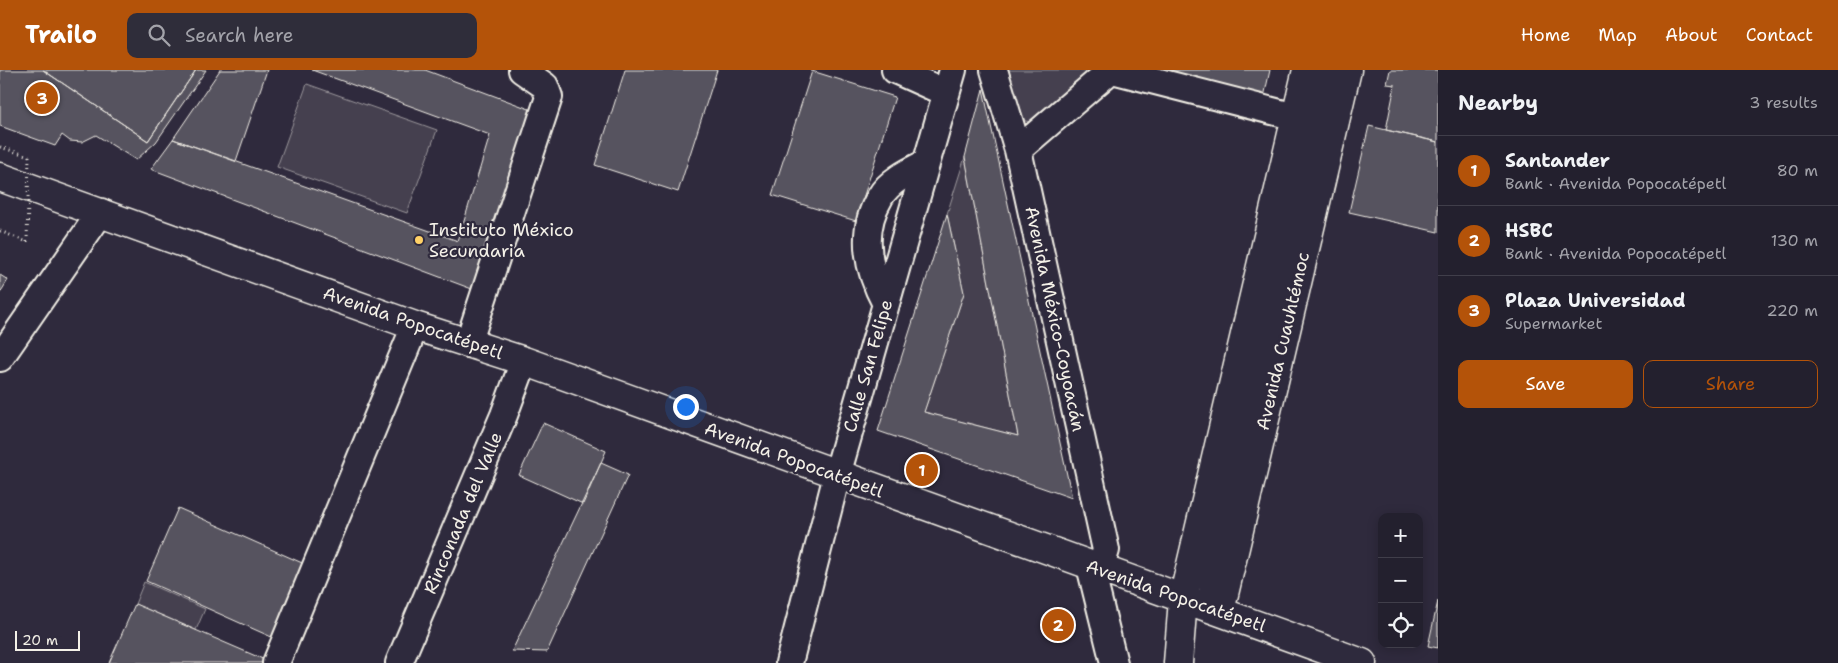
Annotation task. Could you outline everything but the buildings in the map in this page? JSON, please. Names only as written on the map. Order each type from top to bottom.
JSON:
[{"type":"main road","points":[[1178,663],[1203,606],[1296,117],[1307,70]]},
{"type":"main road","name":"Avenida Cuauhtémoc","points":[[1203,606],[1347,70]]},
{"type":"main road","name":"Avenida Popocatépetl","points":[[0,177],[415,326],[524,361],[1362,663]]},
{"type":"street","points":[[468,344],[549,97],[545,86],[522,70]]},
{"type":"street","points":[[895,70],[950,82]]},
{"type":"street","name":"Avenida México-Coyoacán","points":[[994,70],[1018,150],[1106,550],[1095,568]]},
{"type":"street","points":[[1018,150],[1112,70],[1296,117]]},
{"type":"street","points":[[1203,606],[1329,70]]},
{"type":"street","name":"Calle San Felipe","points":[[789,663],[837,475],[950,82]]},
{"type":"street","points":[[886,304],[874,283],[869,264],[867,248],[874,213],[880,196],[891,185],[905,174],[926,163]]},
{"type":"street","points":[[0,358],[101,212]]},
{"type":"street","points":[[276,663],[415,326]]},
{"type":"street","name":"Rinconada del Valle","points":[[400,663],[504,415],[524,361]]},
{"type":"street","points":[[1095,568],[1114,663]]},
{"type":"path","points":[[0,147],[29,156],[27,242],[0,231]]},
{"type":"shaded area","points":[[1006,70],[1104,70],[1039,123],[1025,121]]},
{"type":"shaded area","points":[[307,84],[437,130],[407,213],[277,167]]},
{"type":"shaded area","points":[[965,157],[1018,436],[924,412],[964,293],[947,214]]},
{"type":"shaded area","points":[[144,582],[205,609],[196,630],[135,604]]},
{"type":"place","name":"Plaza Universidad","points":[[42,98]]},
{"type":"place","name":"Instituto México Secundaria","points":[[419,240]]},
{"type":"place","name":"Santander","points":[[922,470]]},
{"type":"place","name":"HSBC","points":[[1058,625]]}]
